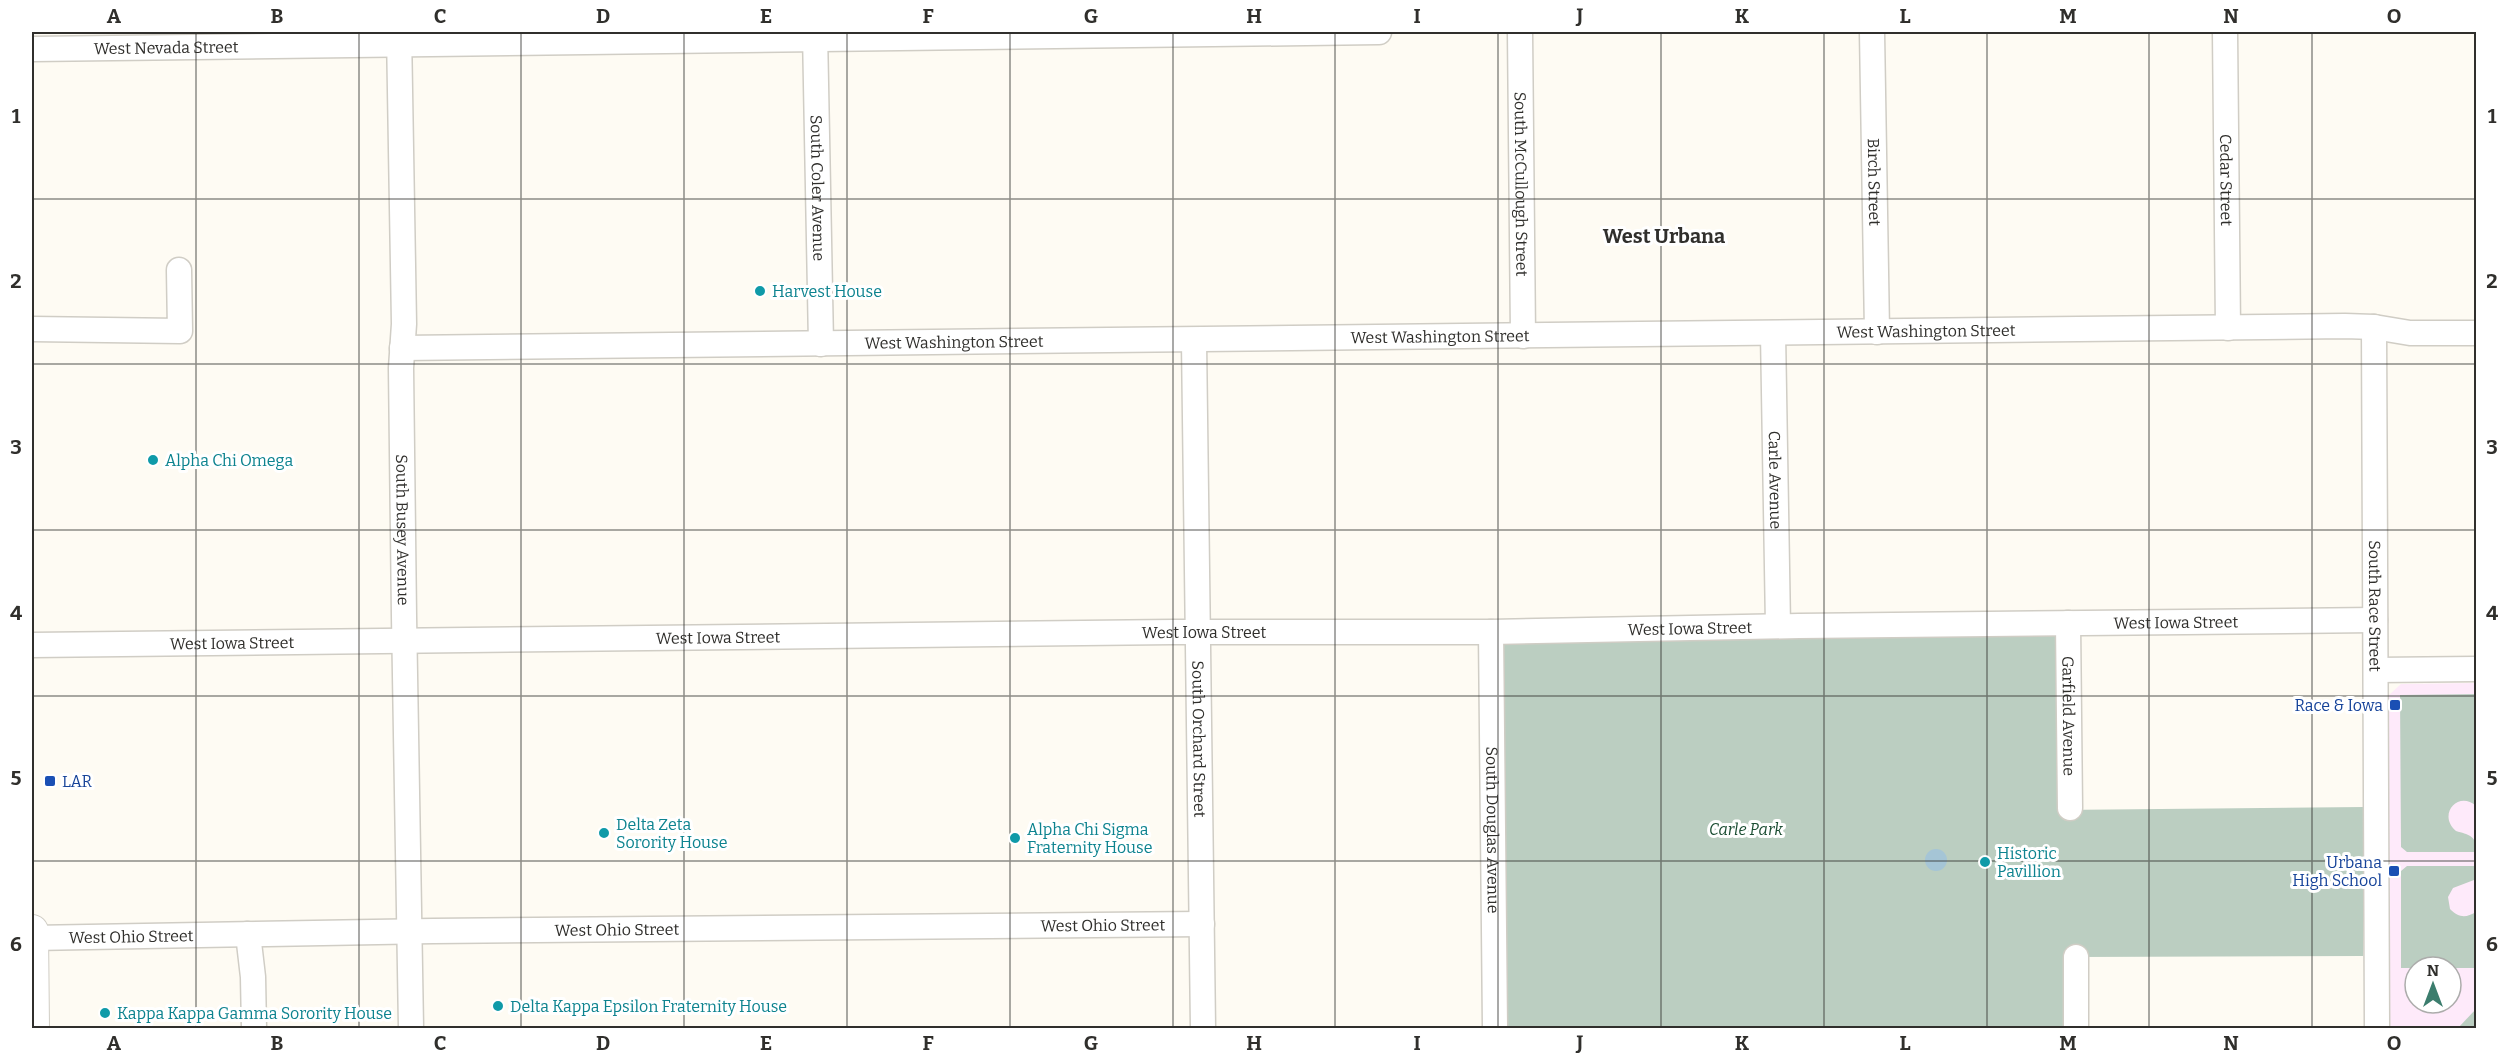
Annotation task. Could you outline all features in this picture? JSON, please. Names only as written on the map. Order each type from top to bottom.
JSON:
[{"type":"main road","points":[[32,931],[33,1029]]},
{"type":"street","name":"West Nevada Street","points":[[32,49],[399,37],[1379,32]]},
{"type":"street","name":"South McCullough Street","points":[[1520,32],[1523,336]]},
{"type":"street","name":"Birch Street","points":[[1872,32],[1877,332]]},
{"type":"street","name":"Cedar Street","points":[[2225,32],[2228,328]]},
{"type":"street","name":"South Coler Avenue","points":[[815,34],[821,344]]},
{"type":"street","name":"South Busey Avenue","points":[[399,37],[404,640],[411,1029]]},
{"type":"street","points":[[32,329],[180,331],[179,270]]},
{"type":"street","name":"West Washington Street","points":[[402,348],[2228,328],[2374,327],[2410,333],[2476,333]]},
{"type":"street","name":"South Race Street","points":[[2374,327],[2377,1029]]},
{"type":"street","name":"Carle Avenue","points":[[1773,333],[1778,626]]},
{"type":"street","name":"South Orchard Street","points":[[1194,341],[1203,1029]]},
{"type":"street","name":"West Iowa Street","points":[[32,645],[1491,632],[1778,626],[2375,620]]},
{"type":"street","name":"Garfield Avenue","points":[[2068,623],[2070,808]]},
{"type":"street","name":"South Douglas Avenue","points":[[1491,632],[1495,1029]]},
{"type":"street","points":[[2376,670],[2476,669]]},
{"type":"street","name":"West Ohio Street","points":[[32,938],[410,931],[1202,924]]},
{"type":"street","points":[[248,934],[253,977],[254,1028]]},
{"type":"street","points":[[2076,957],[2076,1029]]},
{"type":"shaded area","points":[[2476,683],[2476,1028],[2388,1028],[2388,696],[2401,684]]},
{"type":"green space","name":"Carle Park","points":[[1491,632],[2057,632],[2058,810],[2365,807],[2363,956],[2076,957],[2077,1028],[1496,1028]]},
{"type":"green space","points":[[2476,694],[2476,806],[2463,801],[2457,803],[2449,812],[2449,818],[2456,831],[2474,839],[2476,852],[2407,852],[2401,847],[2400,695]]},
{"type":"green space","points":[[2407,866],[2476,866],[2474,880],[2453,888],[2448,897],[2450,909],[2456,914],[2466,916],[2476,912],[2476,968],[2463,968],[2463,955],[2403,955],[2403,968],[2401,968],[2401,871]]},
{"type":"green space","points":[[2476,1009],[2476,1028],[2458,1028]]},
{"type":"water","points":[[1936,849],[1944,852],[1947,860],[1944,868],[1936,871],[1928,868],[1925,860],[1928,852]]},
{"type":"place","name":"Harvest House","points":[[760,291]]},
{"type":"place","name":"Alpha Chi Omega","points":[[153,460]]},
{"type":"place","name":"Race & Iowa","points":[[2395,705]]},
{"type":"place","name":"LAR","points":[[50,781]]},
{"type":"place","name":"Delta Zeta Sorority House","points":[[604,833]]},
{"type":"place","name":"Alpha Chi Sigma Fraternity House","points":[[1015,838]]},
{"type":"place","name":"Historic Pavillion","points":[[1985,862]]},
{"type":"place","name":"Urbana High School","points":[[2394,871]]},
{"type":"place","name":"Delta Kappa Epsilon Fraternity House","points":[[498,1006]]},
{"type":"place","name":"Kappa Kappa Gamma Sorority House","points":[[105,1013]]},
{"type":"district","name":"West Urbana","points":[[1664,236]]}]
